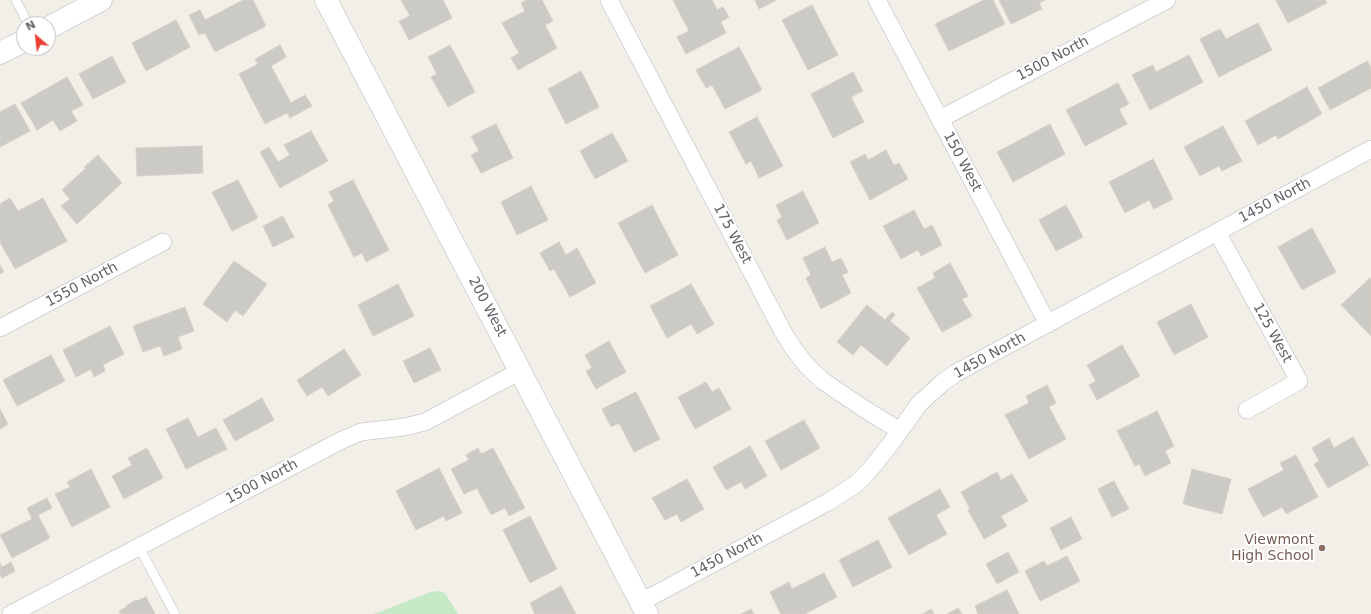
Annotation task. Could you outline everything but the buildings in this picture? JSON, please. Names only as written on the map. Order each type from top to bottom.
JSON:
[{"type":"main road","points":[[56,24],[101,0]]},
{"type":"main road","name":"200 West","points":[[326,0],[644,608]]},
{"type":"main road","points":[[0,53],[16,45]]},
{"type":"street","name":"175 West","points":[[609,0],[782,330],[793,348],[823,381],[900,431]]},
{"type":"street","name":"150 West","points":[[877,0],[1048,324]]},
{"type":"street","name":"1500 North","points":[[940,119],[1167,0]]},
{"type":"street","name":"1450 North","points":[[644,608],[843,493],[856,484],[869,471],[900,431],[918,404],[942,383],[961,371],[1371,149]]},
{"type":"street","name":"125 West","points":[[1217,232],[1298,382],[1247,410]]},
{"type":"street","name":"1550 North","points":[[0,328],[163,242]]},
{"type":"street","name":"1500 North","points":[[12,614],[342,440],[361,432],[404,427],[425,422],[520,371]]},
{"type":"lane","points":[[16,0],[24,16]]},
{"type":"lane","points":[[139,547],[175,614]]},
{"type":"green space","points":[[440,591],[445,593],[458,614],[374,614],[431,592]]},
{"type":"place","name":"Viewmont High School","points":[[1322,548]]}]
